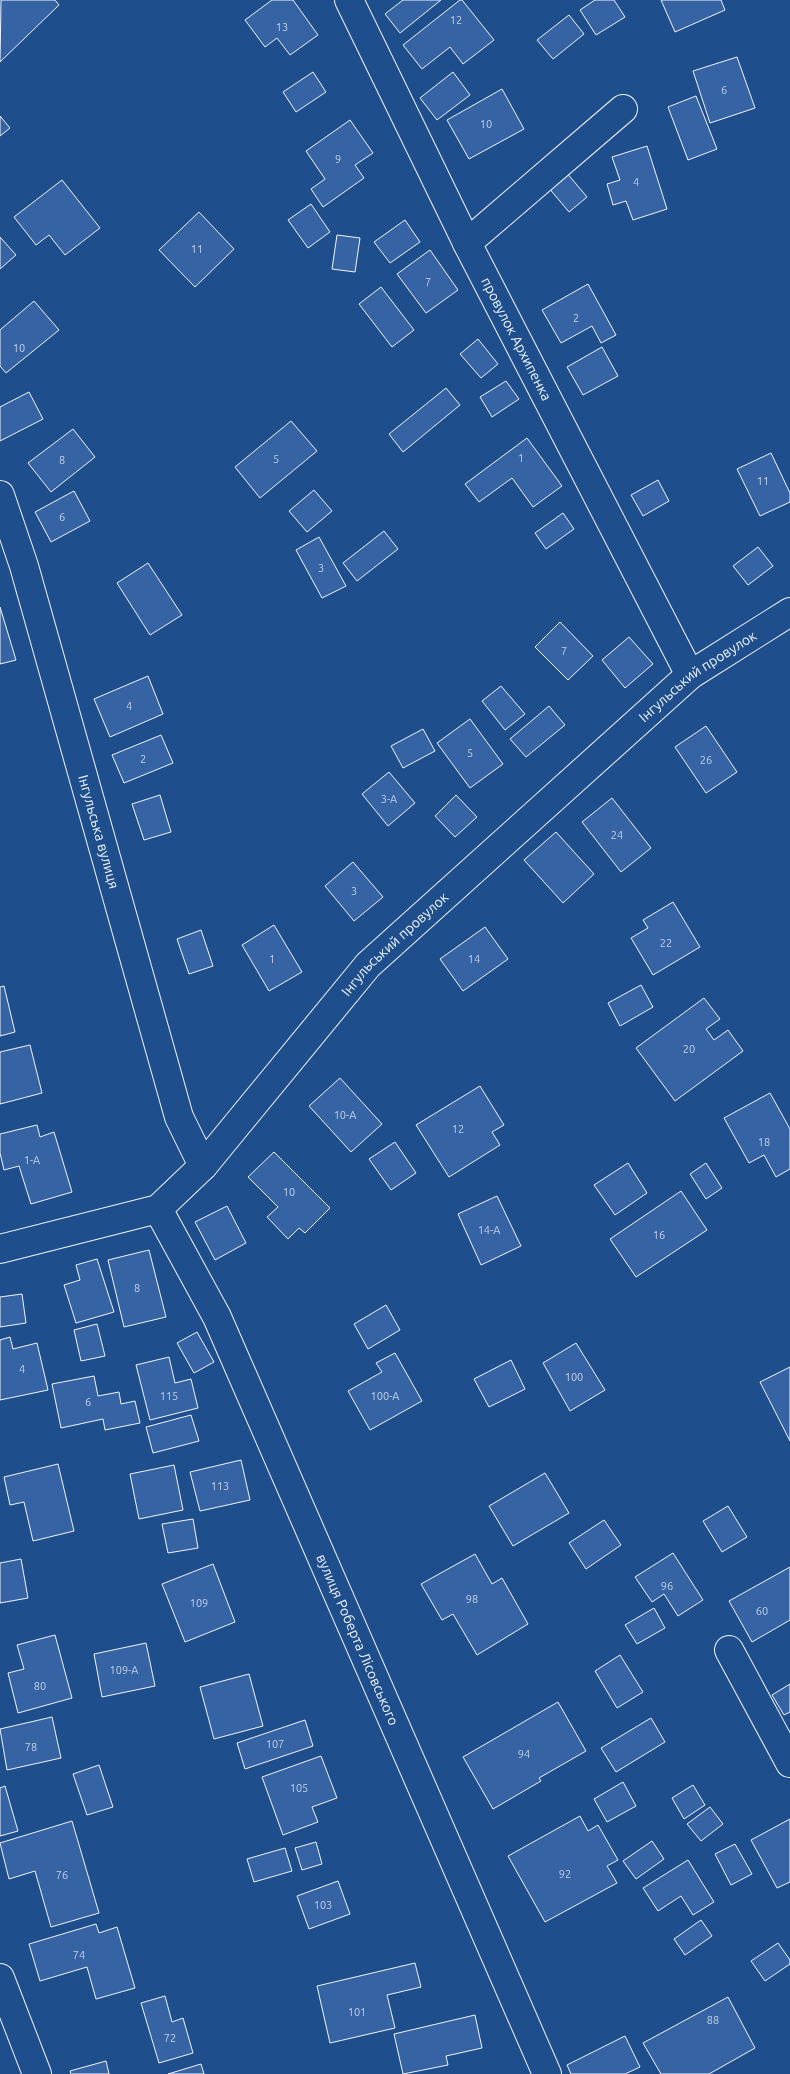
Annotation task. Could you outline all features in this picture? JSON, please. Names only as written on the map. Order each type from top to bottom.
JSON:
[{"type":"street","name":"провулок Архипенка","points":[[349,0],[467,243],[690,675]]},
{"type":"street","points":[[467,243],[623,109]]},
{"type":"street","name":"Інгульська вулиця","points":[[0,495],[27,575],[179,1116],[203,1166]]},
{"type":"street","name":"Інгульський провулок","points":[[0,1249],[158,1209],[203,1166],[368,965],[690,675],[790,612]]},
{"type":"street","name":"вулиця Роберта Лісовського","points":[[158,1209],[217,1317],[547,2074]]},
{"type":"street","points":[[729,1650],[790,1763]]},
{"type":"street","points":[[0,1978],[37,2074]]},
{"type":"building","points":[[1,0],[55,0],[59,5],[0,62]]},
{"type":"building","points":[[272,0],[293,0],[318,35],[290,55],[277,38],[265,47],[245,20]]},
{"type":"building","points":[[403,0],[441,0],[400,33],[385,14]]},
{"type":"building","points":[[462,0],[494,40],[463,64],[450,47],[422,69],[403,45]]},
{"type":"building","points":[[595,0],[614,0],[625,17],[596,35],[580,10]]},
{"type":"building","points":[[661,0],[721,0],[725,10],[675,32]]},
{"type":"building","points":[[569,15],[584,34],[553,59],[537,40]]},
{"type":"building","points":[[737,57],[755,108],[710,123],[693,71]]},
{"type":"building","points":[[313,72],[326,92],[296,112],[283,92]]},
{"type":"building","points":[[453,72],[470,95],[437,120],[420,98]]},
{"type":"building","points":[[502,89],[524,129],[469,159],[447,120]]},
{"type":"building","points":[[696,96],[717,149],[688,160],[668,107]]},
{"type":"building","points":[[0,116],[10,128],[0,136]]},
{"type":"building","points":[[350,120],[373,153],[355,165],[364,178],[323,207],[311,189],[325,179],[306,151]]},
{"type":"building","points":[[647,146],[667,209],[633,220],[626,201],[613,205],[607,184],[620,180],[612,157]]},
{"type":"building","points":[[566,172],[587,197],[569,212],[548,187]]},
{"type":"building","points":[[62,180],[100,228],[65,255],[49,235],[36,245],[14,217]]},
{"type":"building","points":[[311,204],[330,232],[308,248],[288,220]]},
{"type":"building","points":[[199,212],[234,249],[195,287],[159,250]]},
{"type":"building","points":[[405,220],[420,242],[390,263],[374,242]]},
{"type":"building","points":[[337,235],[360,238],[355,272],[332,269]]},
{"type":"building","points":[[0,237],[16,255],[0,269]]},
{"type":"building","points":[[430,250],[458,290],[426,313],[397,274]]},
{"type":"building","points":[[588,284],[616,335],[601,343],[592,326],[561,343],[542,310]]},
{"type":"building","points":[[381,287],[414,330],[392,347],[359,304]]},
{"type":"building","points":[[34,301],[59,330],[6,373],[0,366],[0,330]]},
{"type":"building","points":[[478,339],[498,364],[481,378],[460,354]]},
{"type":"building","points":[[602,347],[618,376],[583,395],[567,367]]},
{"type":"building","points":[[506,381],[519,399],[492,417],[480,397]]},
{"type":"building","points":[[446,388],[460,405],[403,452],[389,434]]},
{"type":"building","points":[[29,392],[43,419],[0,441],[0,407]]},
{"type":"building","points":[[291,421],[317,451],[260,498],[235,467]]},
{"type":"building","points":[[73,429],[95,457],[51,492],[28,463]]},
{"type":"building","points":[[527,438],[562,486],[533,507],[512,478],[479,502],[465,484]]},
{"type":"building","points":[[771,453],[790,493],[790,502],[760,516],[737,469]]},
{"type":"building","points":[[658,480],[669,501],[643,516],[631,495]]},
{"type":"building","points":[[314,490],[332,511],[307,532],[289,511]]},
{"type":"building","points":[[74,491],[90,521],[51,542],[35,512]]},
{"type":"building","points":[[563,513],[574,529],[546,549],[535,533]]},
{"type":"building","points":[[384,531],[398,549],[357,581],[343,563]]},
{"type":"building","points":[[319,537],[346,586],[322,598],[296,550]]},
{"type":"building","points":[[758,547],[773,566],[748,585],[733,566]]},
{"type":"building","points":[[148,563],[182,615],[150,635],[117,583]]},
{"type":"building","points":[[0,607],[16,660],[0,664]]},
{"type":"building","points":[[560,622],[593,656],[568,680],[535,647]]},
{"type":"building","points":[[629,637],[653,664],[625,688],[602,660]]},
{"type":"building","points":[[148,676],[163,714],[110,737],[94,699]]},
{"type":"building","points":[[501,686],[525,714],[505,730],[482,701]]},
{"type":"building","points":[[549,706],[565,725],[526,757],[510,739]]},
{"type":"building","points":[[470,719],[503,764],[470,788],[437,743]]},
{"type":"building","points":[[706,726],[737,772],[706,793],[675,747]]},
{"type":"building","points":[[423,729],[435,751],[403,768],[391,746]]},
{"type":"building","points":[[161,735],[173,763],[124,783],[112,755]]},
{"type":"building","points":[[389,772],[415,803],[388,826],[362,794]]},
{"type":"building","points":[[160,795],[171,832],[144,840],[132,804]]},
{"type":"building","points":[[456,795],[477,817],[455,837],[435,816]]},
{"type":"building","points":[[612,798],[651,848],[621,872],[582,822]]},
{"type":"building","points":[[556,832],[594,874],[563,903],[524,860]]},
{"type":"building","points":[[353,862],[383,897],[354,921],[325,886]]},
{"type":"building","points":[[673,902],[700,947],[653,975],[631,938],[648,928],[643,920]]},
{"type":"building","points":[[274,925],[302,972],[269,991],[242,945]]},
{"type":"building","points":[[485,927],[508,959],[463,991],[440,959]]},
{"type":"building","points":[[201,930],[213,966],[189,974],[177,939]]},
{"type":"building","points":[[641,985],[653,1007],[620,1026],[608,1003]]},
{"type":"building","points":[[4,986],[15,1032],[0,1036],[0,987]]},
{"type":"building","points":[[704,998],[720,1019],[706,1029],[714,1040],[728,1030],[743,1051],[675,1101],[636,1048]]},
{"type":"building","points":[[30,1045],[42,1093],[0,1104],[0,1052]]},
{"type":"building","points":[[340,1078],[382,1124],[351,1152],[309,1106]]},
{"type":"building","points":[[480,1086],[504,1125],[492,1132],[500,1145],[449,1177],[416,1125]]},
{"type":"building","points":[[770,1093],[790,1129],[790,1169],[776,1177],[764,1155],[749,1163],[724,1118]]},
{"type":"building","points":[[37,1125],[40,1137],[54,1132],[72,1192],[31,1204],[19,1166],[4,1170],[0,1153],[0,1134]]},
{"type":"building","points":[[395,1142],[416,1173],[391,1190],[369,1159]]},
{"type":"building","points":[[274,1152],[330,1208],[305,1233],[299,1228],[288,1239],[267,1217],[278,1207],[248,1177]]},
{"type":"building","points":[[628,1163],[647,1193],[615,1215],[594,1185]]},
{"type":"building","points":[[706,1163],[722,1188],[706,1199],[690,1174]]},
{"type":"building","points":[[681,1191],[707,1230],[636,1277],[610,1239]]},
{"type":"building","points":[[497,1196],[521,1246],[481,1265],[458,1214]]},
{"type":"building","points":[[227,1206],[246,1243],[215,1260],[195,1222]]},
{"type":"building","points":[[149,1250],[166,1317],[124,1327],[108,1260]]},
{"type":"building","points":[[97,1259],[114,1312],[76,1323],[64,1285],[80,1280],[76,1265]]},
{"type":"building","points":[[22,1294],[26,1323],[0,1327],[0,1297]]},
{"type":"building","points":[[386,1305],[400,1330],[368,1349],[354,1324]]},
{"type":"building","points":[[97,1324],[105,1356],[81,1361],[74,1330]]},
{"type":"building","points":[[197,1332],[214,1362],[194,1373],[177,1343]]},
{"type":"building","points":[[10,1337],[13,1349],[37,1343],[48,1390],[0,1400],[0,1340]]},
{"type":"building","points":[[576,1343],[605,1390],[570,1411],[543,1363]]},
{"type":"building","points":[[395,1353],[422,1401],[370,1430],[348,1391],[382,1372],[376,1363]]},
{"type":"building","points":[[169,1357],[175,1383],[191,1379],[198,1408],[150,1420],[136,1365]]},
{"type":"building","points":[[511,1360],[525,1389],[489,1407],[474,1379]]},
{"type":"building","points":[[790,1367],[790,1441],[760,1382]]},
{"type":"building","points":[[94,1376],[98,1396],[119,1392],[121,1404],[135,1401],[140,1423],[105,1430],[103,1419],[61,1428],[52,1384]]},
{"type":"building","points":[[191,1415],[199,1441],[153,1453],[146,1427]]},
{"type":"building","points":[[241,1460],[250,1500],[200,1511],[190,1472]]},
{"type":"building","points":[[58,1464],[74,1531],[33,1541],[24,1502],[10,1505],[4,1477]]},
{"type":"building","points":[[174,1465],[183,1510],[139,1519],[130,1474]]},
{"type":"building","points":[[545,1473],[569,1513],[513,1546],[489,1506]]},
{"type":"building","points":[[728,1506],[747,1537],[722,1552],[703,1521]]},
{"type":"building","points":[[193,1519],[198,1548],[168,1553],[162,1524]]},
{"type":"building","points":[[604,1520],[621,1545],[586,1569],[569,1543]]},
{"type":"building","points":[[673,1553],[703,1600],[678,1616],[664,1594],[652,1602],[635,1577]]},
{"type":"building","points":[[475,1554],[492,1584],[502,1578],[528,1624],[477,1655],[453,1614],[442,1620],[421,1584]]},
{"type":"building","points":[[21,1559],[28,1598],[0,1603],[0,1563]]},
{"type":"building","points":[[213,1564],[235,1622],[185,1642],[162,1584]]},
{"type":"building","points":[[790,1567],[790,1620],[752,1642],[729,1601]]},
{"type":"building","points":[[654,1608],[665,1628],[637,1644],[625,1625]]},
{"type":"building","points":[[55,1635],[72,1698],[18,1713],[8,1673],[24,1669],[17,1645]]},
{"type":"building","points":[[146,1643],[155,1686],[102,1697],[94,1654]]},
{"type":"building","points":[[620,1655],[643,1692],[617,1708],[595,1671]]},
{"type":"building","points":[[249,1674],[263,1726],[214,1739],[200,1687]]},
{"type":"building","points":[[790,1684],[790,1712],[784,1715],[772,1695]]},
{"type":"building","points":[[558,1702],[586,1751],[539,1778],[541,1781],[493,1809],[463,1757]]},
{"type":"building","points":[[52,1717],[61,1758],[7,1770],[0,1729]]},
{"type":"building","points":[[651,1718],[665,1742],[616,1772],[601,1748]]},
{"type":"building","points":[[305,1720],[313,1746],[245,1769],[237,1743]]},
{"type":"building","points":[[321,1756],[337,1798],[312,1807],[318,1822],[283,1835],[262,1777]]},
{"type":"building","points":[[99,1765],[113,1807],[87,1815],[73,1774]]},
{"type":"building","points":[[623,1782],[636,1806],[607,1822],[594,1799]]},
{"type":"building","points":[[693,1785],[705,1805],[684,1819],[672,1798]]},
{"type":"building","points":[[5,1786],[18,1831],[0,1836],[0,1788]]},
{"type":"building","points":[[710,1807],[723,1824],[701,1841],[687,1824]]},
{"type":"building","points":[[580,1816],[588,1831],[598,1825],[618,1860],[607,1866],[617,1883],[545,1922],[508,1856]]},
{"type":"building","points":[[790,1819],[790,1882],[777,1888],[751,1840]]},
{"type":"building","points":[[72,1821],[99,1913],[51,1927],[35,1871],[9,1879],[0,1843]]},
{"type":"building","points":[[652,1841],[664,1859],[636,1879],[623,1861]]},
{"type":"building","points":[[316,1842],[322,1864],[302,1870],[295,1848]]},
{"type":"building","points":[[735,1844],[752,1874],[731,1885],[715,1854]]},
{"type":"building","points":[[285,1848],[292,1871],[254,1882],[247,1859]]},
{"type":"building","points":[[688,1860],[714,1902],[693,1915],[681,1896],[658,1911],[643,1888]]},
{"type":"building","points":[[338,1881],[350,1914],[309,1929],[297,1896]]},
{"type":"building","points":[[701,1920],[712,1936],[685,1955],[674,1939]]},
{"type":"building","points":[[96,1924],[99,1933],[117,1927],[135,1988],[96,1999],[87,1967],[40,1981],[29,1944]]},
{"type":"building","points":[[778,1943],[790,1960],[790,1964],[765,1981],[751,1961]]},
{"type":"building","points":[[415,1963],[421,1987],[387,1995],[395,2028],[330,2043],[317,1986]]},
{"type":"building","points":[[165,1996],[172,2022],[183,2018],[193,2053],[159,2063],[141,2003]]},
{"type":"building","points":[[728,1997],[755,2048],[709,2074],[661,2074],[643,2043]]},
{"type":"building","points":[[475,2015],[482,2048],[446,2056],[448,2065],[403,2074],[394,2034]]},
{"type":"building","points":[[625,2036],[640,2067],[625,2074],[571,2074],[567,2065]]},
{"type":"building","points":[[106,2061],[109,2074],[71,2074],[70,2071]]},
{"type":"building","points":[[201,2064],[204,2074],[168,2074]]}]
